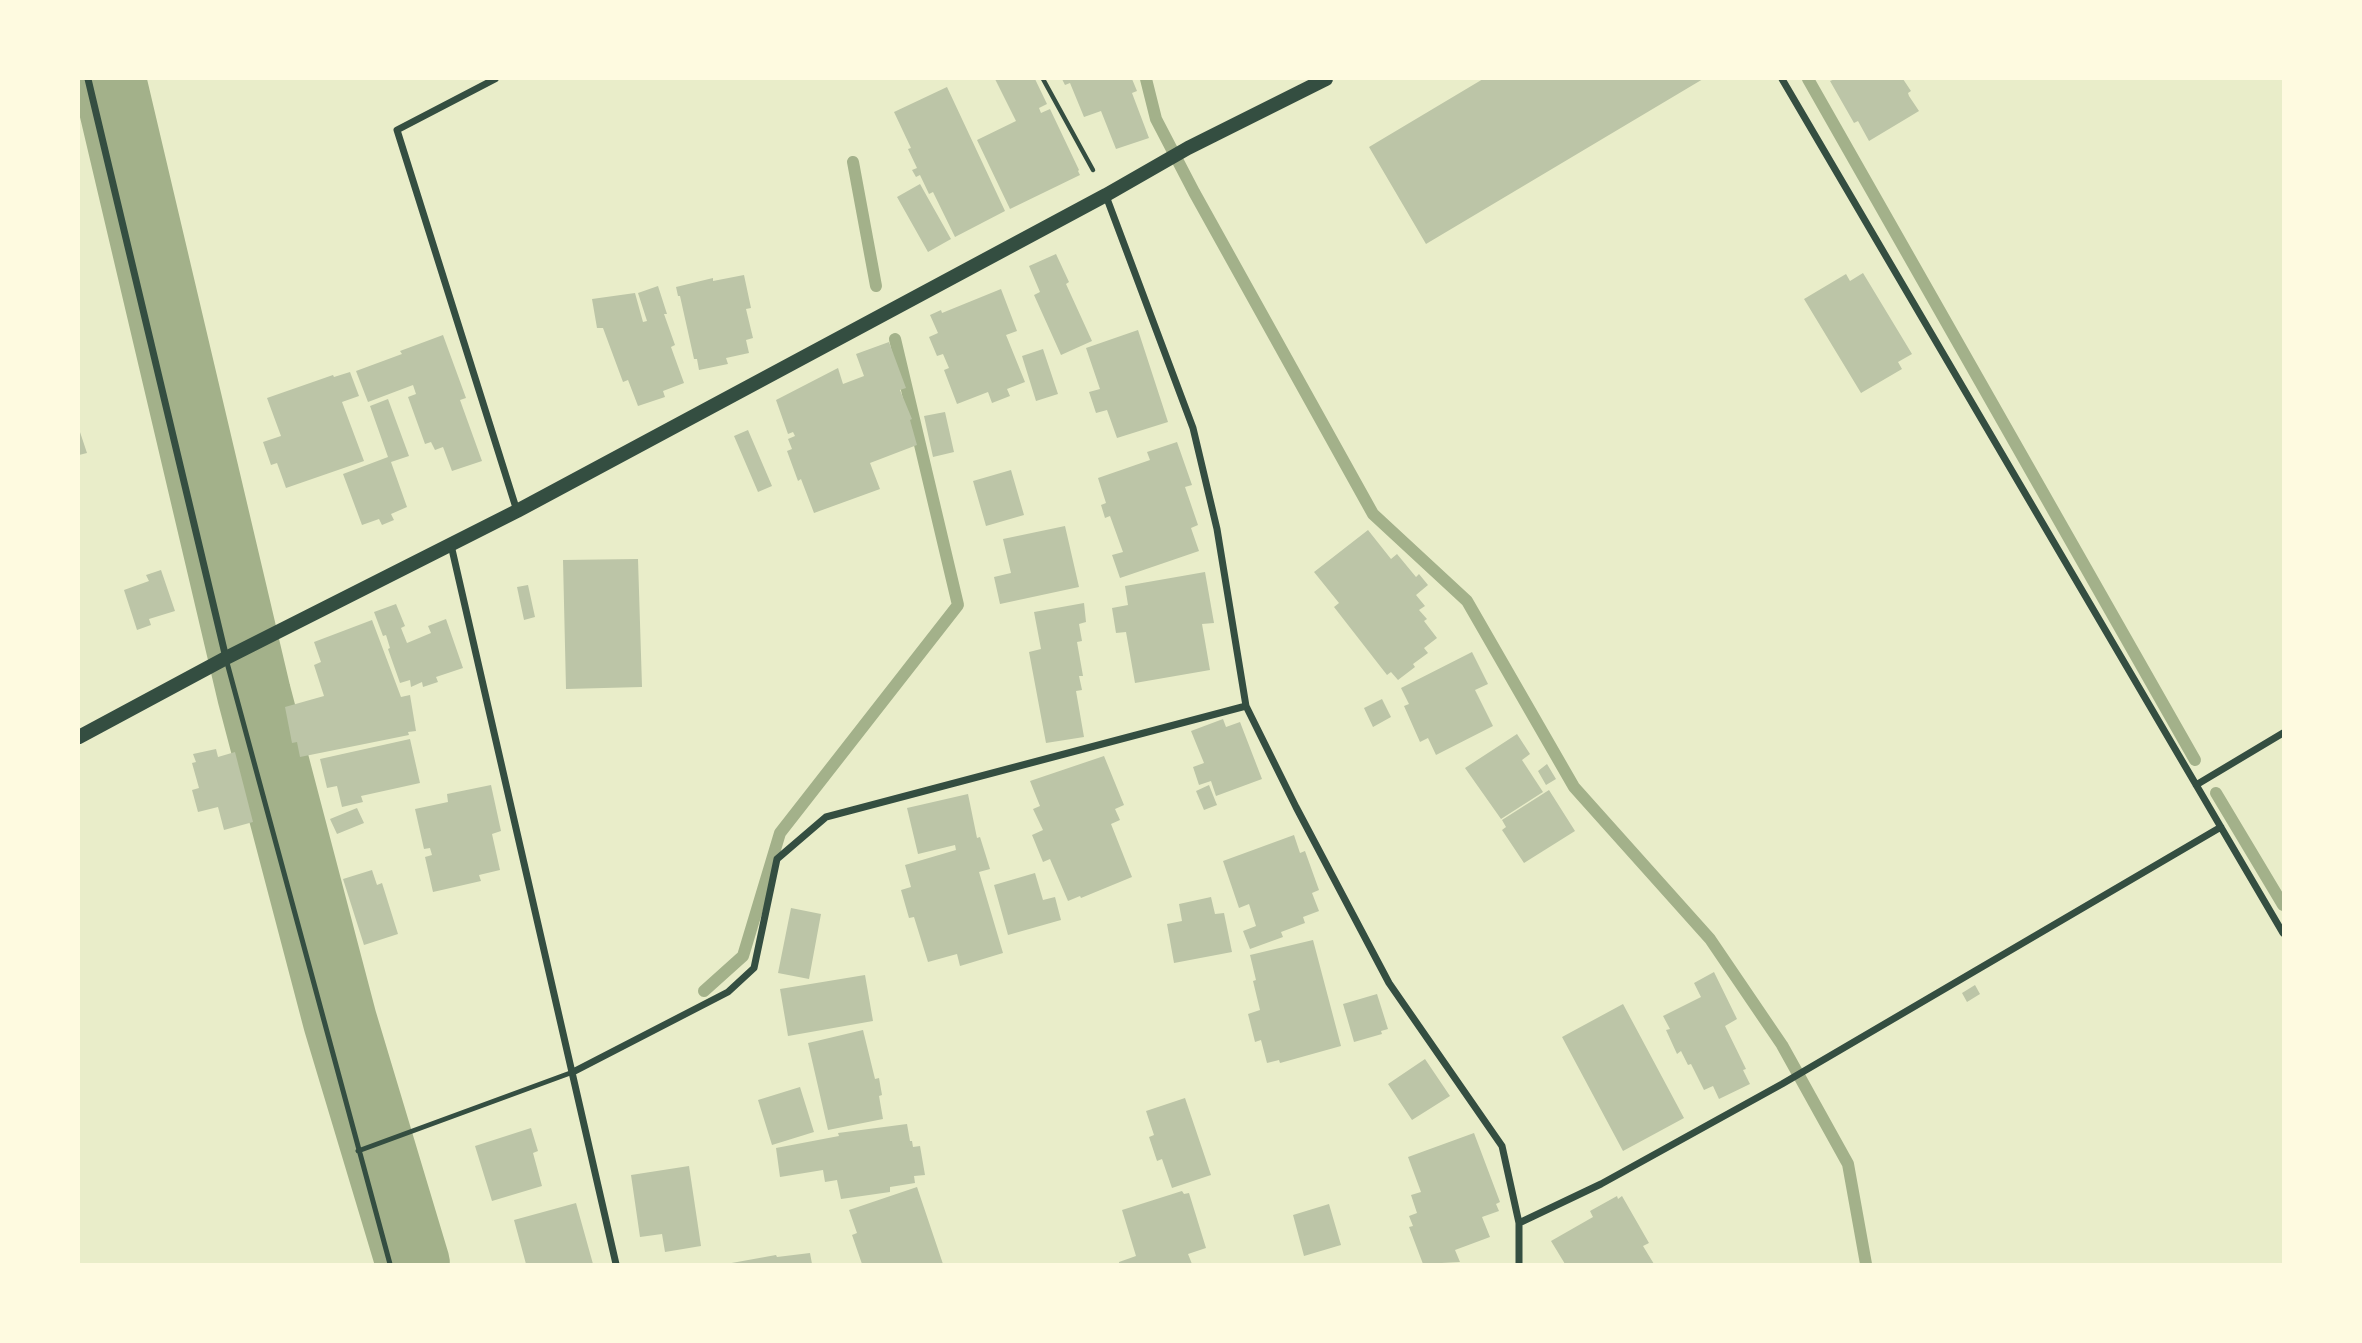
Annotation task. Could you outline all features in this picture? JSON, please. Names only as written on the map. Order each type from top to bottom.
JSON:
[{"type":"main road","points":[[79,737],[226,658],[516,511],[1106,195],[1188,148],[1326,79]]},
{"type":"street","points":[[88,79],[226,658]]},
{"type":"street","points":[[495,79],[397,130],[516,511]]},
{"type":"street","points":[[1782,79],[2283,933]]},
{"type":"street","points":[[1106,195],[1193,428],[1217,529],[1247,706],[1296,807],[1389,983],[1502,1146],[1519,1223],[1519,1264]]},
{"type":"street","points":[[451,545],[616,1264]]},
{"type":"street","points":[[573,1072],[728,992],[754,968],[778,859],[826,817],[1247,706]]},
{"type":"street","points":[[2196,785],[2283,733]]},
{"type":"street","points":[[1519,1223],[1601,1184],[1782,1084],[2221,827]]},
{"type":"lane","points":[[226,658],[390,1264]]},
{"type":"lane","points":[[358,1150],[573,1072]]},
{"type":"path","points":[[1043,79],[1106,195]]},
{"type":"building","points":[[995,79],[1035,79],[1047,104],[1039,108],[1041,113],[1050,109],[1080,175],[1010,209],[977,140],[1016,121]]},
{"type":"building","points":[[1062,79],[1132,79],[1137,91],[1132,93],[1149,138],[1116,149],[1101,111],[1084,117],[1070,83],[1065,85]]},
{"type":"building","points":[[1483,79],[1703,79],[1426,244],[1369,147]]},
{"type":"building","points":[[1903,79],[1911,91],[1909,96],[1919,111],[1869,141],[1858,121],[1854,123],[1830,81]]},
{"type":"building","points":[[947,87],[1005,211],[955,237],[933,192],[929,194],[920,175],[916,177],[912,170],[917,168],[908,149],[911,148],[894,112]]},
{"type":"building","points":[[920,184],[951,239],[928,252],[897,197]]},
{"type":"building","points":[[1056,254],[1069,282],[1066,284],[1092,341],[1061,355],[1034,295],[1040,292],[1029,266]]},
{"type":"building","points":[[1863,273],[1912,354],[1898,362],[1902,369],[1861,393],[1804,299],[1846,274],[1850,281]]},
{"type":"building","points":[[744,275],[751,308],[746,309],[753,338],[746,340],[749,353],[726,358],[728,364],[699,370],[676,287],[713,278],[713,281]]},
{"type":"building","points":[[658,286],[675,345],[671,347],[684,383],[663,391],[665,397],[638,406],[628,380],[623,382],[603,328],[597,328],[592,299],[635,293],[643,322],[647,321],[638,293]]},
{"type":"building","points":[[1001,289],[1017,331],[1006,335],[1025,382],[1007,389],[1010,396],[992,403],[988,392],[957,404],[944,370],[949,368],[943,354],[937,356],[929,337],[938,333],[930,315],[941,310],[942,313]]},
{"type":"building","points":[[1138,330],[1168,422],[1117,438],[1107,410],[1096,413],[1089,392],[1100,389],[1086,348]]},
{"type":"building","points":[[443,335],[466,398],[460,400],[482,461],[452,471],[443,447],[435,450],[431,442],[425,444],[408,397],[416,394],[413,385],[368,402],[356,371]]},
{"type":"building","points":[[889,342],[906,388],[900,390],[912,419],[910,420],[917,445],[870,463],[880,489],[814,513],[787,451],[792,449],[788,439],[795,436],[793,432],[788,434],[776,400],[838,368],[843,384],[864,376],[856,354]]},
{"type":"building","points":[[1043,349],[1058,394],[1036,401],[1022,356]]},
{"type":"building","points":[[350,372],[359,396],[342,402],[364,461],[286,488],[277,463],[271,465],[263,442],[281,436],[267,398],[333,375],[334,377]]},
{"type":"building","points":[[388,399],[409,456],[391,462],[407,507],[391,514],[394,520],[382,525],[379,519],[362,525],[343,474],[388,457],[370,406]]},
{"type":"building","points":[[945,412],[954,452],[933,457],[924,416]]},
{"type":"building","points":[[79,429],[87,453],[79,455]]},
{"type":"building","points":[[748,430],[772,486],[758,492],[734,436]]},
{"type":"building","points":[[1177,442],[1192,485],[1185,487],[1198,525],[1191,528],[1199,551],[1120,578],[1112,555],[1123,552],[1110,516],[1105,518],[1101,505],[1106,503],[1098,478],[1150,460],[1147,452]]},
{"type":"building","points":[[1011,470],[1024,515],[986,526],[973,481]]},
{"type":"building","points":[[1065,526],[1079,587],[1000,604],[994,577],[1011,573],[1003,539]]},
{"type":"building","points":[[1368,530],[1391,559],[1397,554],[1416,577],[1419,574],[1428,585],[1416,595],[1425,606],[1419,610],[1427,619],[1424,621],[1437,638],[1424,648],[1428,653],[1413,664],[1415,667],[1398,680],[1391,672],[1387,675],[1334,607],[1339,603],[1314,572]]},
{"type":"building","points":[[638,559],[642,687],[566,689],[563,560]]},
{"type":"building","points":[[161,570],[175,611],[149,619],[151,625],[137,630],[124,590],[149,581],[146,575]]},
{"type":"building","points":[[1205,572],[1214,623],[1202,624],[1210,670],[1135,683],[1126,632],[1116,633],[1112,608],[1128,605],[1125,586]]},
{"type":"building","points":[[528,585],[535,617],[524,620],[517,587]]},
{"type":"building","points":[[1084,603],[1086,622],[1079,624],[1082,641],[1077,642],[1083,676],[1079,676],[1082,690],[1076,691],[1084,737],[1046,743],[1029,652],[1041,649],[1034,612]]},
{"type":"building","points":[[396,604],[405,626],[401,628],[407,643],[431,633],[428,626],[446,619],[463,668],[436,677],[438,682],[423,687],[422,682],[411,687],[410,680],[400,683],[386,635],[383,636],[374,612]]},
{"type":"building","points":[[372,620],[401,697],[410,695],[416,731],[408,732],[409,735],[300,757],[297,742],[292,743],[285,707],[324,696],[314,665],[321,662],[314,642]]},
{"type":"building","points":[[1472,652],[1488,684],[1475,690],[1493,726],[1436,755],[1428,738],[1420,742],[1404,706],[1409,704],[1401,688]]},
{"type":"building","points":[[1382,699],[1391,717],[1373,727],[1364,708]]},
{"type":"building","points":[[1223,719],[1226,727],[1240,722],[1262,779],[1216,796],[1211,781],[1199,785],[1193,767],[1204,763],[1191,731]]},
{"type":"building","points":[[1517,734],[1530,754],[1522,760],[1543,792],[1501,819],[1465,768]]},
{"type":"building","points":[[410,739],[420,783],[361,796],[363,802],[342,807],[337,786],[327,788],[320,759]]},
{"type":"building","points":[[216,749],[218,757],[235,752],[253,822],[224,830],[218,807],[198,812],[192,790],[199,788],[192,763],[196,762],[193,754]]},
{"type":"building","points":[[1104,756],[1124,805],[1115,809],[1120,820],[1111,824],[1132,877],[1068,901],[1050,859],[1043,862],[1032,835],[1043,830],[1033,809],[1040,806],[1030,781]]},
{"type":"building","points":[[1547,764],[1556,779],[1546,785],[1538,771]]},
{"type":"building","points":[[491,785],[501,831],[492,834],[500,870],[479,875],[481,881],[433,892],[425,857],[432,855],[430,848],[424,849],[415,809],[448,802],[447,794]]},
{"type":"building","points":[[1209,785],[1217,805],[1204,810],[1196,791]]},
{"type":"building","points":[[1549,790],[1575,831],[1524,863],[1502,830],[1506,827],[1502,820]]},
{"type":"building","points":[[968,794],[977,838],[980,837],[990,869],[979,872],[1003,953],[960,966],[957,954],[928,962],[914,917],[909,918],[901,890],[911,887],[905,865],[956,850],[955,845],[918,854],[907,808]]},
{"type":"building","points":[[357,808],[364,823],[337,834],[330,819]]},
{"type":"building","points":[[1294,835],[1300,853],[1305,851],[1319,890],[1312,893],[1319,911],[1303,917],[1305,923],[1281,932],[1283,937],[1250,949],[1243,931],[1256,926],[1249,904],[1239,908],[1223,861]]},
{"type":"building","points":[[372,870],[377,885],[382,883],[398,934],[364,945],[343,879]]},
{"type":"building","points":[[1035,873],[1043,900],[1055,897],[1061,920],[1008,935],[994,885]]},
{"type":"building","points":[[1211,897],[1215,914],[1224,913],[1232,952],[1174,963],[1167,924],[1182,921],[1179,904]]},
{"type":"building","points":[[791,908],[821,914],[809,979],[778,973]]},
{"type":"building","points":[[1313,940],[1341,1046],[1280,1063],[1279,1060],[1267,1063],[1261,1040],[1255,1042],[1248,1014],[1260,1010],[1250,955]]},
{"type":"building","points":[[1714,972],[1737,1019],[1725,1026],[1746,1069],[1743,1070],[1750,1084],[1719,1099],[1713,1086],[1704,1090],[1681,1051],[1677,1054],[1663,1016],[1701,997],[1694,983]]},
{"type":"building","points":[[865,975],[873,1021],[788,1036],[780,989]]},
{"type":"building","points":[[1975,985],[1980,994],[1967,1002],[1962,993]]},
{"type":"building","points":[[1377,994],[1388,1029],[1381,1031],[1382,1034],[1354,1042],[1343,1004]]},
{"type":"building","points":[[1623,1004],[1684,1118],[1623,1151],[1562,1037]]},
{"type":"building","points":[[863,1030],[875,1079],[879,1078],[883,1119],[828,1130],[808,1043]]},
{"type":"building","points":[[1425,1059],[1450,1096],[1412,1120],[1388,1084]]},
{"type":"building","points":[[800,1087],[814,1132],[772,1145],[758,1100]]},
{"type":"building","points":[[1185,1098],[1211,1175],[1172,1188],[1162,1159],[1157,1161],[1149,1137],[1154,1135],[1146,1111]]},
{"type":"building","points":[[907,1124],[913,1147],[920,1146],[925,1175],[914,1176],[915,1183],[890,1187],[890,1192],[841,1199],[837,1180],[825,1182],[823,1170],[780,1177],[776,1148],[839,1136],[838,1133]]},
{"type":"building","points":[[531,1128],[538,1151],[533,1153],[542,1186],[492,1201],[475,1146]]},
{"type":"building","points":[[1474,1133],[1500,1202],[1496,1204],[1499,1211],[1482,1217],[1490,1237],[1455,1250],[1460,1262],[1423,1264],[1409,1227],[1413,1226],[1409,1216],[1417,1213],[1411,1195],[1421,1192],[1408,1157]]},
{"type":"building","points":[[689,1166],[701,1246],[665,1252],[662,1234],[640,1237],[631,1175]]},
{"type":"building","points":[[917,1187],[943,1264],[862,1264],[852,1235],[857,1233],[849,1210]]},
{"type":"building","points":[[1182,1191],[1184,1194],[1189,1193],[1206,1248],[1188,1254],[1192,1264],[1119,1264],[1136,1256],[1122,1210]]},
{"type":"building","points":[[1617,1196],[1618,1199],[1622,1196],[1649,1243],[1643,1246],[1654,1264],[1565,1264],[1551,1241],[1593,1217],[1590,1211]]},
{"type":"building","points":[[576,1203],[593,1264],[526,1264],[514,1220]]},
{"type":"building","points":[[1329,1204],[1341,1245],[1304,1256],[1293,1215]]},
{"type":"building","points":[[810,1253],[812,1264],[726,1264],[776,1255]]},
{"type":"waterway","points":[[109,79],[254,694],[340,1021],[413,1264]]},
{"type":"waterway","points":[[1146,79],[1156,119],[1194,192],[1373,514],[1467,601],[1574,787],[1710,939],[1782,1045],[1848,1164],[1866,1264]]},
{"type":"waterway","points":[[1808,79],[2195,760]]},
{"type":"waterway","points":[[853,162],[876,286]]},
{"type":"waterway","points":[[704,991],[743,956],[780,833],[958,605],[895,339]]},
{"type":"waterway","points":[[2216,793],[2283,905]]}]
